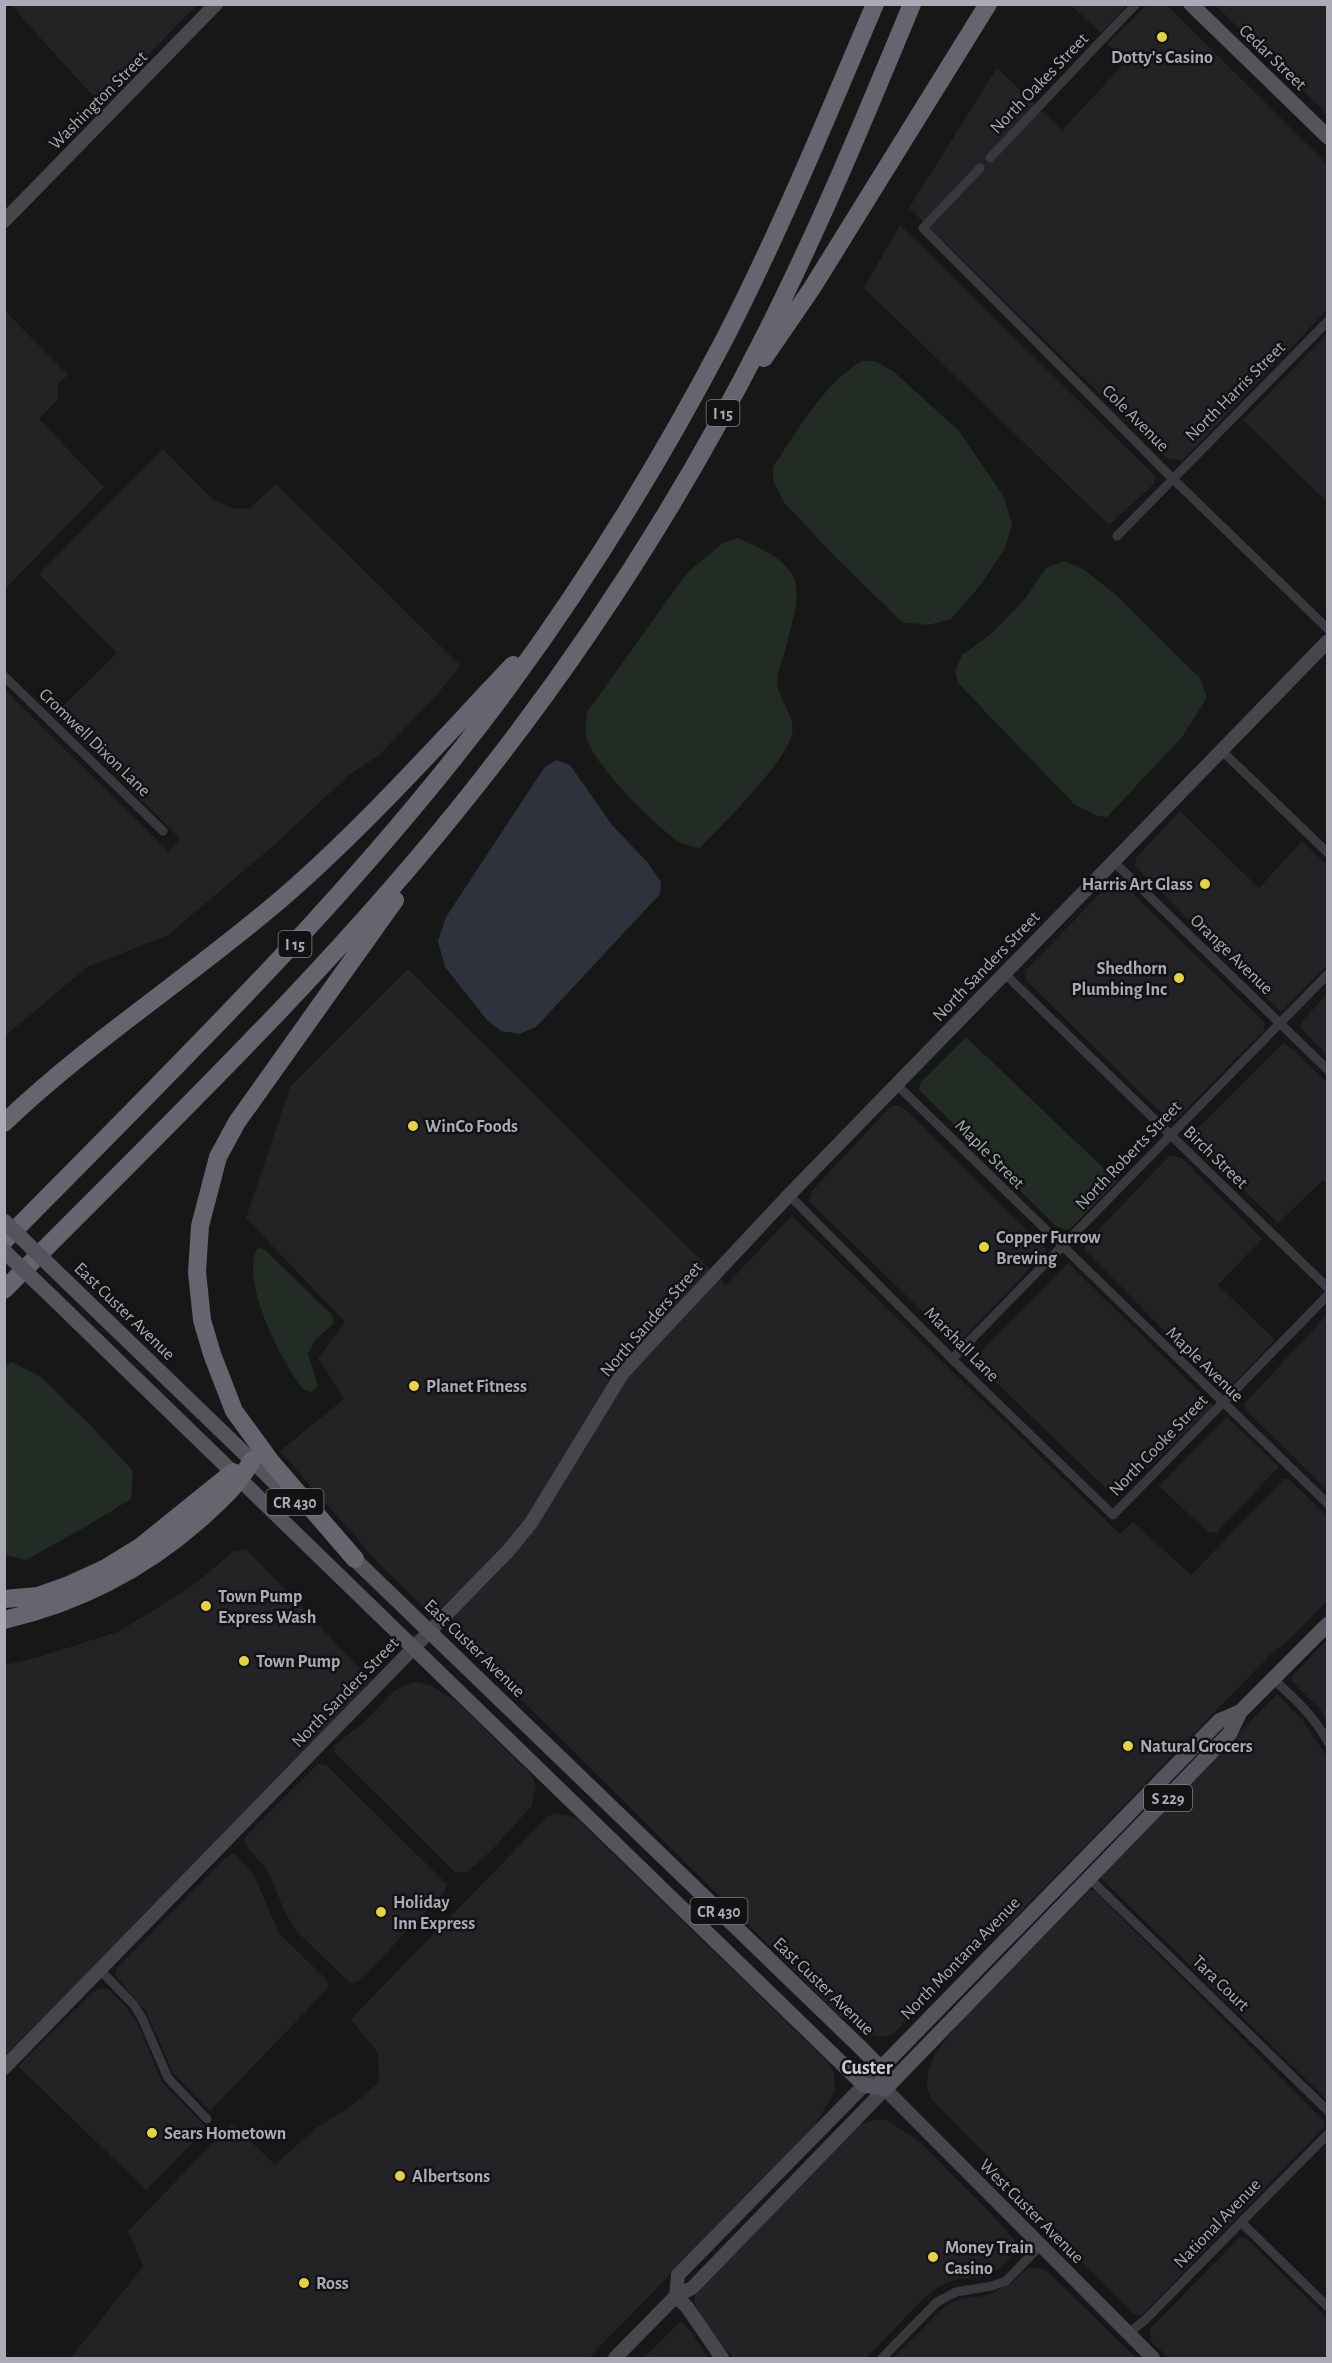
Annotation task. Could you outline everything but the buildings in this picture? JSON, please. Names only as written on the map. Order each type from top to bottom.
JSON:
[{"type":"highway","name":"I 15","points":[[4,1241],[251,990],[349,885],[466,744],[556,620],[634,499],[724,340],[774,236],[875,4]]},
{"type":"highway","name":"I 15","points":[[4,1290],[351,935],[474,789],[538,704],[598,619],[650,538],[709,439],[764,338],[797,270],[912,4]]},
{"type":"highway","points":[[709,439],[812,288],[988,4]]},
{"type":"highway","points":[[4,1123],[57,1075],[244,930],[332,853],[377,809],[556,620]]},
{"type":"highway","points":[[355,1559],[272,1463],[234,1411],[212,1354],[202,1320],[197,1272],[200,1226],[218,1157],[237,1122],[474,789]]},
{"type":"highway","points":[[4,1303],[84,1209]]},
{"type":"highway","points":[[4,1599],[38,1596],[69,1585],[105,1568],[140,1547],[237,1476],[252,1460]]},
{"type":"highway","points":[[4,1620],[42,1611],[86,1595],[132,1570],[176,1540],[230,1493],[237,1476]]},
{"type":"main road","name":"Cedar Street","points":[[1191,4],[1328,137]]},
{"type":"main road","name":"East Custer Avenue","points":[[4,1221],[880,2068]]},
{"type":"main road","name":"CR 430","points":[[4,1251],[864,2085]]},
{"type":"main road","name":"North Montana Avenue","points":[[885,2089],[1230,1733],[1240,1712],[1328,1623]]},
{"type":"main road","name":"North Montana Avenue","points":[[880,2068],[1211,1729],[1220,1721],[1240,1712]]},
{"type":"main road","points":[[864,2085],[885,2089],[880,2068]]},
{"type":"street","name":"Washington Street","points":[[4,221],[216,4]]},
{"type":"street","name":"North Oakes Street","points":[[990,158],[1137,4]]},
{"type":"street","name":"Cole Avenue","points":[[980,168],[923,228],[1172,478],[1328,629]]},
{"type":"street","name":"North Harris Street","points":[[1117,536],[1328,321]]},
{"type":"street","name":"North Sanders Street","points":[[4,2068],[508,1551],[531,1523],[622,1374],[789,1195],[1328,640]]},
{"type":"street","name":"Cromwell Dixon Lane","points":[[4,676],[163,831]]},
{"type":"street","points":[[1221,750],[1328,853]]},
{"type":"street","name":"Orange Avenue","points":[[1113,861],[1328,1070]]},
{"type":"street","name":"Birch Street","points":[[1004,973],[1328,1288]]},
{"type":"street","name":"North Roberts Street","points":[[952,1359],[1328,974]]},
{"type":"street","name":"Maple Street","points":[[896,1084],[1061,1247]]},
{"type":"street","name":"Marshall Lane","points":[[789,1195],[952,1359],[1113,1515]]},
{"type":"street","name":"Maple Avenue","points":[[1061,1247],[1328,1504]]},
{"type":"street","name":"North Cooke Street","points":[[1113,1515],[1328,1295]]},
{"type":"street","points":[[1273,1679],[1304,1706],[1328,1742]]},
{"type":"street","name":"Tara Court","points":[[1090,1879],[1328,2111]]},
{"type":"street","points":[[100,1970],[134,2005],[168,2078],[207,2119]]},
{"type":"street","name":"North Montana Avenue","points":[[676,2296],[678,2275],[880,2068]]},
{"type":"street","name":"North Montana Avenue","points":[[615,2358],[676,2296],[692,2288],[885,2089]]},
{"type":"street","name":"West Custer Avenue","points":[[885,2089],[1153,2358]]},
{"type":"street","name":"National Avenue","points":[[1128,2334],[1146,2319],[1242,2223],[1328,2134]]},
{"type":"street","points":[[1242,2223],[1328,2307]]},
{"type":"street","points":[[882,2358],[937,2302],[956,2292],[992,2286],[1006,2280],[1041,2245]]},
{"type":"street","points":[[676,2296],[687,2307],[722,2358]]},
{"type":"shaded area","points":[[11,5],[197,5],[100,104]]},
{"type":"shaded area","points":[[1071,5],[1127,5],[1101,33]]},
{"type":"shaded area","points":[[1147,5],[1167,5],[1327,164],[1327,310],[1182,461],[1166,458],[909,208],[997,68],[1062,130],[1125,63],[1107,44]]},
{"type":"shaded area","points":[[1215,5],[1327,5],[1327,114]]},
{"type":"shaded area","points":[[900,225],[1155,476],[1154,484],[1109,525],[864,288]]},
{"type":"shaded area","points":[[4,310],[68,375],[58,384],[58,399],[39,419],[104,487],[5,589]]},
{"type":"shaded area","points":[[1327,334],[1327,502],[1243,420]]},
{"type":"shaded area","points":[[861,361],[875,361],[894,372],[959,431],[1004,497],[1012,524],[1005,548],[982,583],[951,619],[928,625],[902,622],[836,558],[783,501],[773,481],[773,467],[822,396],[847,371]]},
{"type":"shaded area","points":[[163,449],[212,499],[235,509],[250,508],[276,484],[460,665],[437,695],[379,755],[349,775],[272,847],[168,935],[87,967],[5,1036],[5,690],[168,851],[180,839],[56,713],[117,653],[39,574]]},
{"type":"shaded area","points":[[738,538],[778,559],[789,569],[795,580],[797,593],[795,609],[777,682],[793,727],[787,746],[766,777],[700,848],[683,844],[668,833],[640,808],[611,776],[590,747],[585,730],[587,712],[687,573],[723,543]]},
{"type":"shaded area","points":[[1064,561],[1083,569],[1116,595],[1200,678],[1207,698],[1182,737],[1107,817],[1098,816],[1074,804],[958,683],[955,671],[962,655],[991,634],[1025,599],[1046,568]]},
{"type":"shaded area","points":[[556,760],[570,765],[612,825],[648,863],[661,882],[660,894],[536,1027],[520,1034],[501,1031],[487,1020],[445,967],[438,941],[446,917],[544,768]]},
{"type":"shaded area","points":[[1180,811],[1259,888],[1302,841],[1327,865],[1327,965],[1281,1012],[1135,866],[1136,858]]},
{"type":"shaded area","points":[[1119,880],[1265,1023],[1264,1030],[1174,1122],[1158,1110],[1026,980],[1025,971],[1112,881]]},
{"type":"shaded area","points":[[408,969],[726,1285],[792,1216],[1120,1534],[1133,1522],[1191,1575],[1284,1479],[1289,1479],[1327,1516],[1327,1601],[1291,1638],[1273,1652],[1011,1922],[977,1948],[893,2034],[884,2037],[868,2034],[841,2017],[545,1723],[381,1566],[280,1451],[344,1399],[318,1358],[345,1322],[246,1218],[290,1087]]},
{"type":"shaded area","points":[[1327,995],[1327,1055],[1301,1028],[1302,1021]]},
{"type":"shaded area","points":[[966,1037],[1117,1181],[1071,1228],[1066,1230],[1057,1227],[919,1090],[921,1082]]},
{"type":"shaded area","points":[[1283,1043],[1294,1050],[1327,1083],[1328,1184],[1323,1180],[1278,1223],[1193,1142],[1192,1134]]},
{"type":"shaded area","points":[[896,1105],[905,1109],[1047,1250],[957,1345],[809,1201],[812,1191],[888,1109]]},
{"type":"shaded area","points":[[1170,1155],[1183,1159],[1262,1239],[1218,1285],[1275,1340],[1229,1388],[1221,1386],[1212,1379],[1084,1249],[1086,1243]]},
{"type":"shaded area","points":[[258,1248],[264,1249],[332,1315],[334,1323],[315,1340],[308,1354],[318,1386],[312,1392],[304,1390],[285,1362],[258,1300],[253,1262]]},
{"type":"shaded area","points":[[1068,1263],[1214,1406],[1116,1498],[973,1360]]},
{"type":"shaded area","points":[[1327,1315],[1327,1490],[1246,1410],[1244,1404]]},
{"type":"shaded area","points":[[12,1362],[41,1377],[133,1471],[131,1499],[26,1560],[5,1555],[4,1366]]},
{"type":"shaded area","points":[[1227,1417],[1279,1467],[1216,1533],[1208,1532],[1159,1486]]},
{"type":"shaded area","points":[[247,1550],[371,1680],[5,2057],[5,1665],[39,1657],[120,1631],[192,1586],[234,1551]]},
{"type":"shaded area","points":[[1327,1640],[1327,1723],[1321,1710],[1293,1682],[1292,1676]]},
{"type":"shaded area","points":[[415,1682],[432,1686],[457,1702],[529,1772],[536,1786],[531,1807],[490,1852],[466,1873],[455,1872],[334,1752],[335,1745],[365,1721],[395,1690]]},
{"type":"shaded area","points":[[1277,1694],[1303,1721],[1327,1757],[1327,2100],[1099,1876]]},
{"type":"shaded area","points":[[318,1764],[326,1765],[447,1884],[444,1892],[369,1971],[353,1983],[348,1981],[296,1931],[284,1910],[268,1871],[244,1841],[246,1836]]},
{"type":"shaded area","points":[[555,1813],[575,1817],[827,2061],[834,2073],[835,2091],[815,2125],[589,2358],[71,2358],[143,2266],[128,2231],[232,2123],[275,2165],[316,2128],[349,2108],[379,2082],[378,2053],[351,2019],[548,1816]]},
{"type":"shaded area","points":[[234,1854],[254,1875],[279,1933],[326,1979],[329,1987],[210,2111],[173,2073],[146,2011],[115,1975],[117,1968],[226,1857]]},
{"type":"shaded area","points":[[1089,1890],[1096,1892],[1325,2124],[1142,2315],[1135,2315],[1063,2244],[1004,2173],[932,2100],[927,2089],[928,2071],[935,2054],[960,2021]]},
{"type":"shaded area","points":[[102,1988],[108,1989],[137,2022],[162,2082],[207,2128],[146,2190],[18,2066],[94,1991]]},
{"type":"shaded area","points":[[877,2119],[887,2120],[919,2141],[1016,2242],[1015,2252],[1000,2268],[982,2277],[958,2279],[941,2285],[926,2296],[866,2358],[734,2358],[715,2340],[694,2302],[696,2291],[856,2126]]},
{"type":"shaded area","points":[[1243,2237],[1327,2318],[1327,2358],[1169,2358],[1151,2341],[1150,2329],[1239,2238]]},
{"type":"shaded area","points":[[1032,2267],[1045,2269],[1136,2358],[893,2358],[951,2303],[963,2298],[985,2296],[1012,2283],[1024,2271]]},
{"type":"shaded area","points":[[681,2321],[692,2333],[708,2358],[644,2358]]},
{"type":"place","name":"Dotty's Casino","points":[[1162,37]]},
{"type":"place","name":"Harris Art Glass","points":[[1205,884]]},
{"type":"place","name":"Shedhorn Plumbing Inc","points":[[1179,978]]},
{"type":"place","name":"WinCo Foods","points":[[413,1126]]},
{"type":"place","name":"Copper Furrow Brewing","points":[[984,1247]]},
{"type":"place","name":"Planet Fitness","points":[[414,1386]]},
{"type":"place","name":"Town Pump Express Wash","points":[[206,1606]]},
{"type":"place","name":"Town Pump","points":[[244,1661]]},
{"type":"place","name":"Natural Grocers","points":[[1128,1746]]},
{"type":"place","name":"Holiday Inn Express","points":[[381,1912]]},
{"type":"place","name":"Sears Hometown","points":[[152,2133]]},
{"type":"place","name":"Albertsons","points":[[400,2176]]},
{"type":"place","name":"Money Train Casino","points":[[933,2257]]},
{"type":"place","name":"Ross","points":[[304,2283]]},
{"type":"district","name":"Custer","points":[[867,2067]]}]
